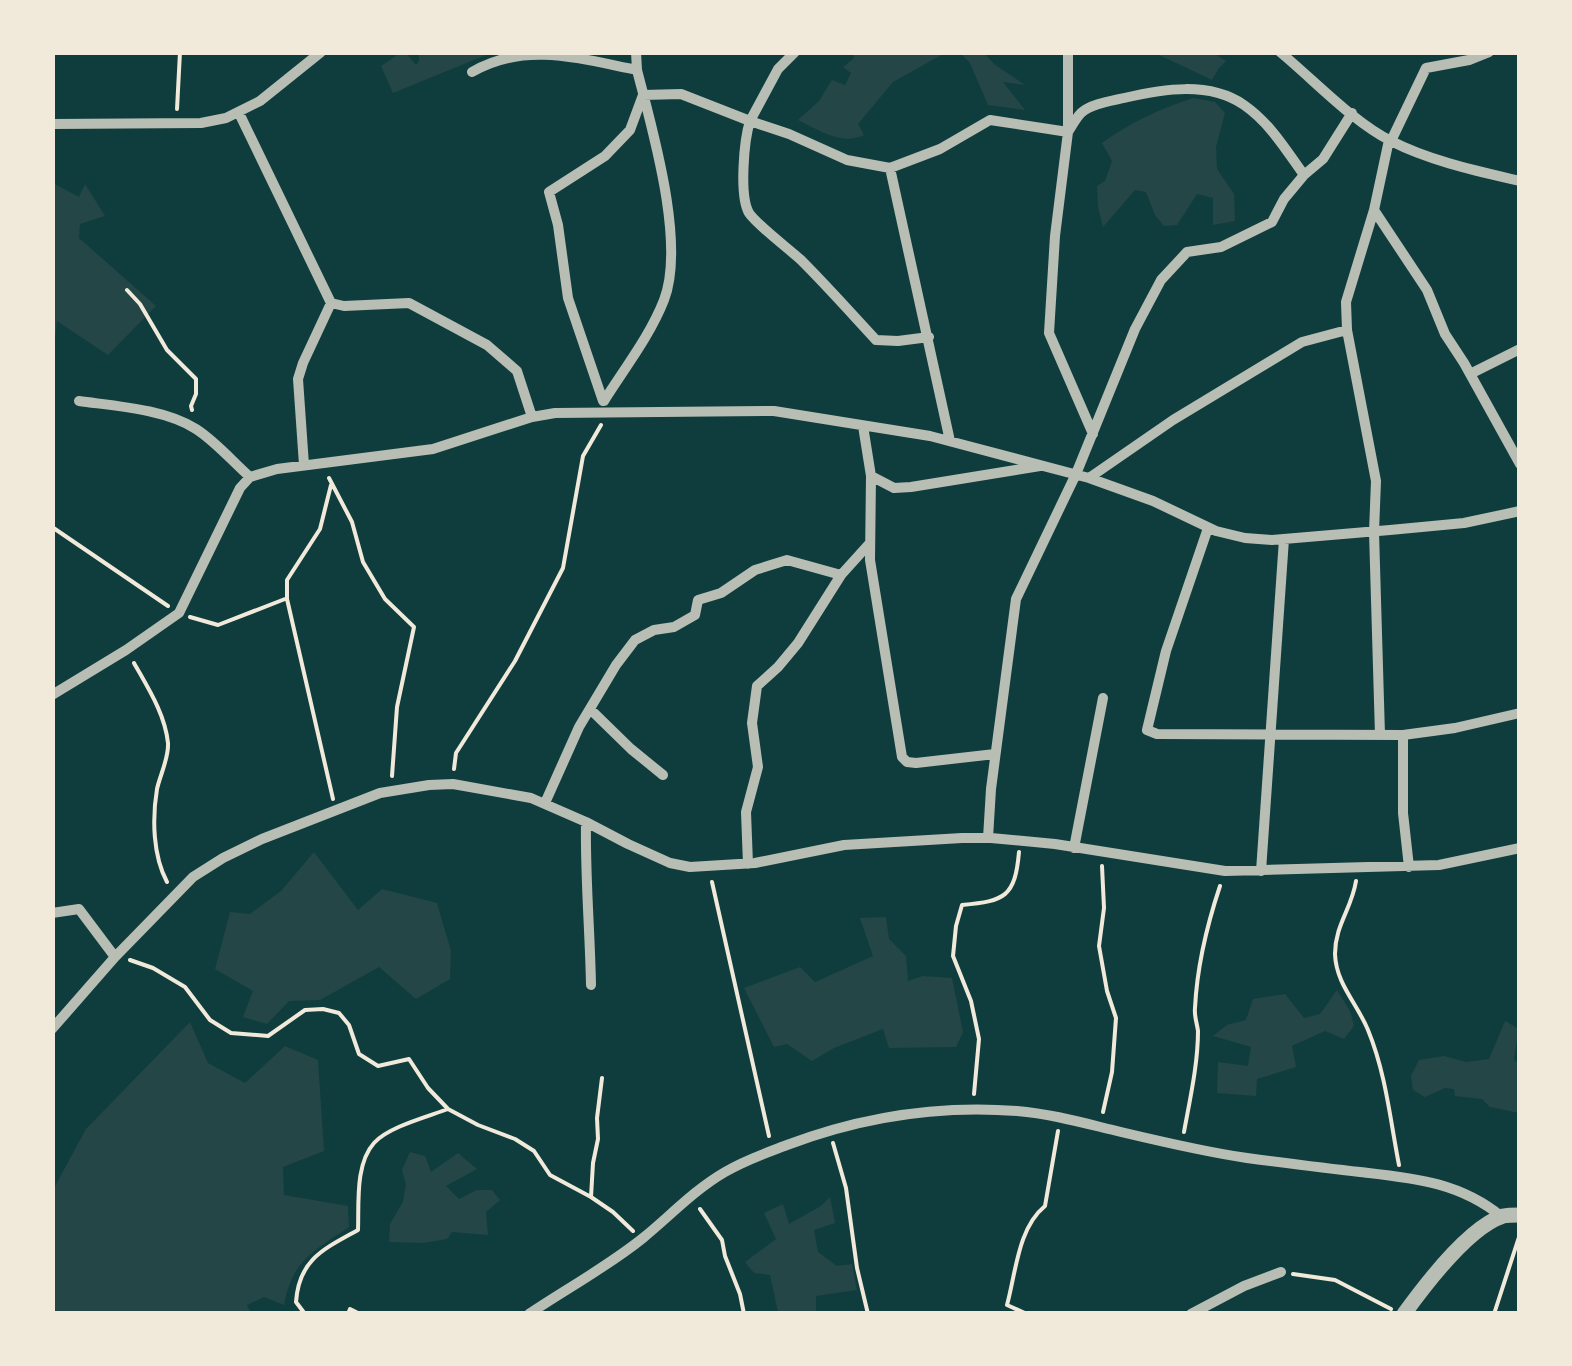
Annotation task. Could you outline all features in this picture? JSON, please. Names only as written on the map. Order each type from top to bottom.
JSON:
[{"type":"street","points":[[52,124],[201,123],[239,114],[321,52]]},
{"type":"street","points":[[604,408],[664,300],[672,265],[666,195],[636,52]]},
{"type":"street","points":[[795,52],[778,70],[750,120],[745,137],[748,212],[876,340],[898,342],[929,337]]},
{"type":"street","points":[[1068,52],[1068,132],[1055,236],[1049,333],[1094,434]]},
{"type":"street","points":[[1280,52],[1390,141],[1435,158],[1520,181]]},
{"type":"street","points":[[1380,735],[1376,481],[1347,330],[1346,302],[1390,141],[1426,68],[1490,52]]},
{"type":"street","points":[[472,72],[502,58],[524,54],[564,56],[637,70]]},
{"type":"street","points":[[1068,132],[1083,111],[1108,101],[1161,89],[1203,91],[1242,103],[1272,130],[1304,175]]},
{"type":"street","points":[[643,95],[681,94],[847,160],[890,168],[940,149],[990,120],[1068,132]]},
{"type":"street","points":[[604,408],[568,298],[558,225],[549,192],[606,156],[630,130],[643,95]]},
{"type":"street","points":[[239,114],[331,303]]},
{"type":"street","points":[[988,838],[1016,599],[1094,434],[1135,330],[1161,280],[1187,252],[1221,248],[1272,222],[1284,198],[1323,160],[1352,114]]},
{"type":"street","points":[[890,168],[950,441]]},
{"type":"street","points":[[1374,210],[1427,290],[1446,334],[1520,464]]},
{"type":"street","points":[[331,303],[409,304],[486,345],[517,371],[532,417]]},
{"type":"street","points":[[304,465],[298,378],[331,303]]},
{"type":"street","points":[[1089,478],[1144,439],[1302,342],[1347,330]]},
{"type":"street","points":[[1470,374],[1520,349]]},
{"type":"street","points":[[79,401],[164,416],[196,429],[250,478]]},
{"type":"street","points":[[52,695],[178,613],[240,488],[250,478],[262,472],[304,465],[432,449],[555,413],[604,408],[774,411],[950,441],[1089,478],[1153,501],[1208,528],[1245,538],[1374,532],[1464,523],[1520,511]]},
{"type":"street","points":[[863,426],[871,476],[870,560],[902,757],[916,763],[995,754]]},
{"type":"street","points":[[871,476],[894,488],[912,488],[1048,465]]},
{"type":"street","points":[[1208,528],[1166,651],[1147,730],[1157,734],[1403,735],[1520,713]]},
{"type":"street","points":[[1262,871],[1284,539]]},
{"type":"street","points":[[748,864],[746,812],[758,766],[752,723],[758,686],[798,643],[842,575],[870,544]]},
{"type":"street","points":[[546,803],[579,727],[635,640],[695,615],[698,600],[721,594],[755,570],[787,560],[842,575]]},
{"type":"street","points":[[1074,848],[1103,698]]},
{"type":"street","points":[[590,709],[663,775]]},
{"type":"street","points":[[1403,735],[1409,867]]},
{"type":"street","points":[[52,1029],[115,957],[193,878],[262,839],[390,790],[453,784],[515,794],[546,803],[628,844],[690,867],[748,864],[844,845],[988,838],[1225,870],[1262,871],[1438,866],[1520,848]]},
{"type":"street","points":[[586,822],[591,985]]},
{"type":"street","points":[[52,913],[79,908],[115,957]]},
{"type":"street","points":[[529,1314],[642,1239],[724,1172],[829,1129],[910,1113],[972,1108],[1016,1111],[1252,1158],[1402,1176],[1458,1190],[1483,1201],[1502,1216]]},
{"type":"street","points":[[1402,1314],[1467,1241],[1502,1216],[1520,1214]]},
{"type":"street","points":[[1191,1314],[1281,1272]]},
{"type":"path","points":[[177,124],[180,52]]},
{"type":"path","points":[[127,290],[140,304],[167,350],[196,378],[191,406],[196,429]]},
{"type":"path","points":[[453,784],[456,753],[515,660],[564,568],[583,456],[604,408]]},
{"type":"path","points":[[336,811],[286,599],[287,580],[320,529],[331,485],[352,522],[363,562],[384,599],[414,627],[397,706],[390,790]]},
{"type":"path","points":[[52,527],[178,613],[218,625],[286,599]]},
{"type":"path","points":[[126,650],[158,705],[168,745],[156,794],[154,838],[161,871],[174,896]]},
{"type":"path","points":[[972,1108],[979,1038],[953,956],[956,926],[962,905],[1004,898],[1012,888],[1020,840]]},
{"type":"path","points":[[1100,1127],[1112,1072],[1116,1018],[1099,946],[1104,908],[1101,852]]},
{"type":"path","points":[[1358,866],[1354,898],[1337,929],[1336,971],[1367,1027],[1378,1060],[1402,1176]]},
{"type":"path","points":[[709,867],[772,1150]]},
{"type":"path","points":[[1181,1146],[1193,1082],[1198,980],[1209,918],[1225,870]]},
{"type":"path","points":[[115,957],[153,968],[185,987],[210,1020],[231,1033],[268,1036],[305,1010],[339,1013],[349,1025],[359,1054],[378,1066],[410,1059],[428,1088],[448,1109],[534,1151],[550,1175],[591,1196],[642,1239]]},
{"type":"path","points":[[591,1196],[602,1078]]},
{"type":"path","points":[[304,1314],[296,1302],[297,1285],[305,1268],[314,1256],[358,1230],[360,1178],[374,1142],[400,1127],[448,1109]]},
{"type":"path","points":[[1027,1314],[1008,1305],[1024,1235],[1034,1216],[1045,1206],[1061,1117]]},
{"type":"path","points":[[829,1129],[846,1188],[868,1314]]},
{"type":"path","points":[[690,1196],[722,1240],[744,1314]]},
{"type":"path","points":[[1494,1314],[1520,1234]]},
{"type":"path","points":[[1281,1272],[1334,1280],[1402,1314]]},
{"type":"path","points":[[348,1314],[350,1308],[360,1314]]},
{"type":"shaded area","points":[[853,52],[945,53],[893,82],[858,124],[864,135],[839,138],[798,120],[819,101],[832,80],[845,85],[851,73],[843,67],[854,58]]},
{"type":"shaded area","points":[[406,53],[416,65],[419,53],[491,53],[393,93],[381,66]]},
{"type":"shaded area","points":[[960,53],[984,53],[1025,85],[1003,82],[1025,110],[988,105],[970,63]]},
{"type":"shaded area","points":[[1155,53],[1213,53],[1226,61],[1212,80]]},
{"type":"shaded area","points":[[1193,98],[1215,102],[1225,113],[1216,147],[1217,169],[1234,194],[1235,221],[1213,225],[1213,198],[1197,194],[1177,225],[1164,226],[1146,192],[1135,190],[1103,227],[1097,186],[1105,181],[1112,161],[1102,143],[1146,117]]},
{"type":"shaded area","points":[[53,183],[79,197],[85,184],[105,216],[80,224],[79,238],[156,306],[108,355],[57,321],[53,356]]},
{"type":"shaded area","points":[[314,852],[358,910],[382,889],[437,903],[451,951],[450,979],[416,999],[379,967],[320,1000],[289,1001],[267,1024],[243,1017],[253,991],[215,969],[230,912],[250,914],[281,891]]},
{"type":"shaded area","points":[[886,917],[889,939],[906,956],[908,981],[923,976],[952,978],[963,1032],[956,1047],[889,1048],[883,1029],[812,1061],[787,1044],[774,1047],[744,988],[800,967],[815,982],[873,956],[860,918]]},
{"type":"shaded area","points":[[1337,990],[1354,1026],[1344,1039],[1325,1031],[1292,1046],[1296,1067],[1257,1079],[1256,1096],[1217,1093],[1218,1062],[1248,1066],[1251,1047],[1213,1036],[1227,1025],[1246,1020],[1253,999],[1285,994],[1304,1018],[1320,1014]]},
{"type":"shaded area","points":[[1505,1021],[1519,1029],[1514,1060],[1519,1063],[1519,1113],[1490,1107],[1482,1099],[1455,1096],[1454,1089],[1445,1088],[1425,1097],[1413,1090],[1411,1076],[1419,1060],[1444,1056],[1466,1062],[1489,1059]]},
{"type":"shaded area","points":[[190,1022],[208,1063],[245,1083],[285,1046],[318,1060],[324,1151],[283,1167],[284,1195],[348,1206],[349,1227],[306,1258],[293,1277],[284,1305],[264,1297],[247,1305],[251,1313],[53,1313],[54,1188],[86,1129]]},
{"type":"shaded area","points":[[410,1152],[425,1156],[431,1172],[458,1153],[477,1169],[446,1186],[459,1199],[477,1190],[492,1190],[500,1200],[486,1212],[488,1235],[452,1232],[447,1239],[423,1243],[389,1242],[390,1224],[403,1202],[406,1184],[402,1170]]},
{"type":"shaded area","points":[[830,1197],[835,1223],[814,1230],[818,1252],[837,1266],[852,1264],[857,1290],[816,1296],[816,1313],[778,1312],[770,1275],[754,1273],[745,1262],[776,1239],[764,1213],[783,1204],[789,1224]]}]
